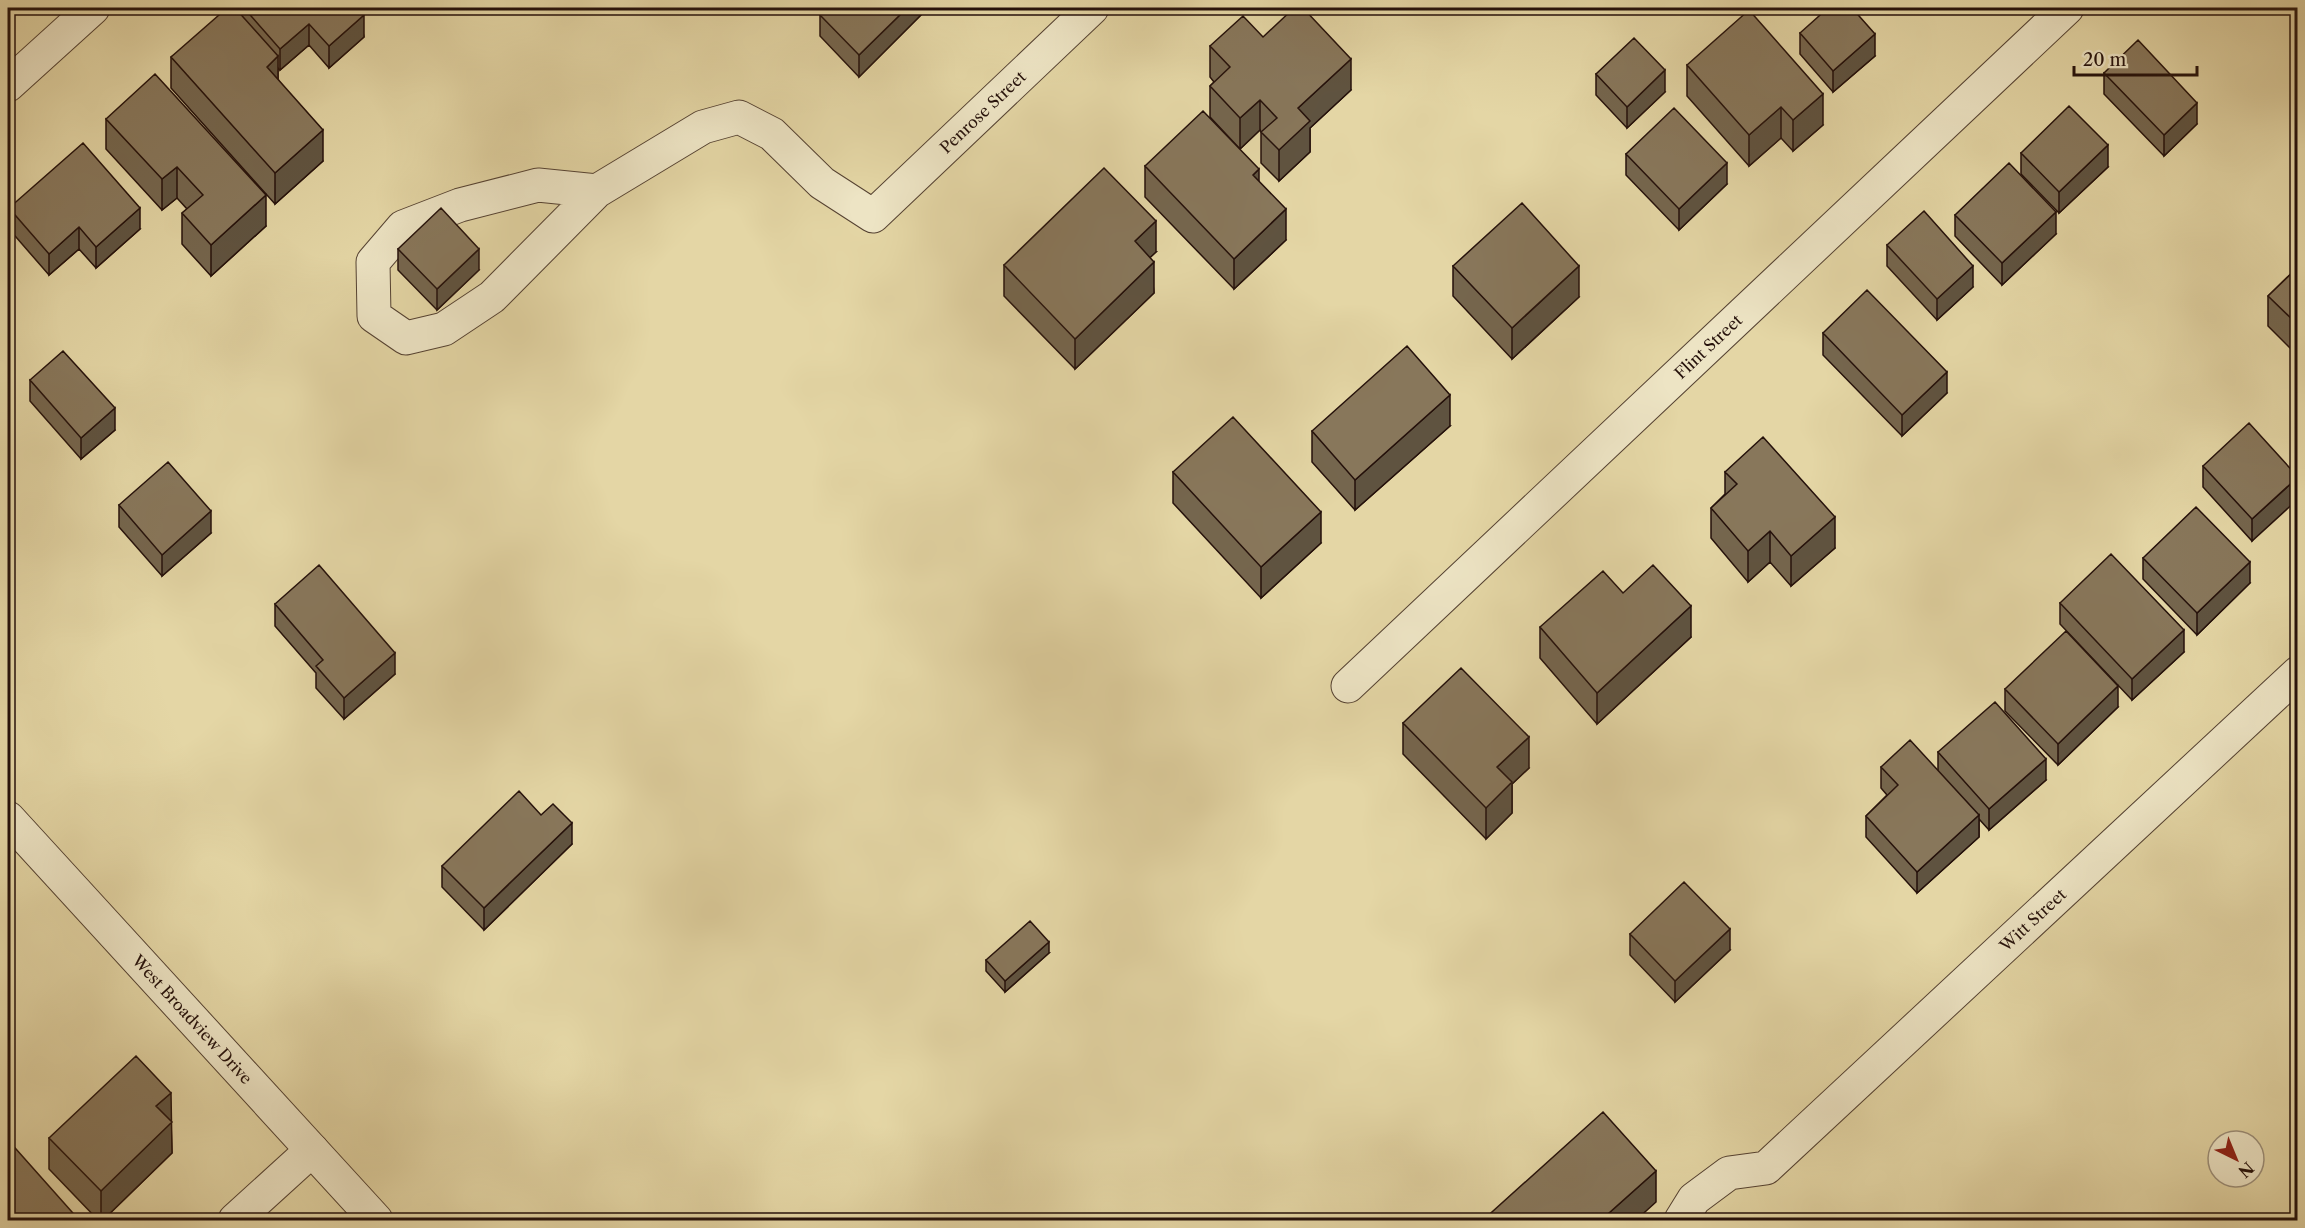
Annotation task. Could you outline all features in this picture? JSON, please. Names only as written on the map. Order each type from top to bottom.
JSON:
[{"type":"street","points":[[8,84],[93,8]]},
{"type":"street","name":"Penrose Street","points":[[597,191],[702,127],[739,117],[771,135],[822,183],[873,216],[1092,8]]},
{"type":"street","name":"Flint Street","points":[[1348,686],[2067,8]]},
{"type":"street","points":[[538,185],[597,191],[492,297],[444,329],[406,338],[374,316],[373,261],[403,227],[460,205],[538,185]]},
{"type":"street","name":"Witt Street","points":[[1681,1221],[1694,1199],[1729,1173],[1766,1168],[2298,673]]},
{"type":"street","name":"West Broadview Drive","points":[[8,818],[376,1221]]},
{"type":"street","points":[[235,1221],[312,1150]]},
{"type":"building","points":[[227,8],[235,8],[278,56],[267,67],[323,130],[275,173],[171,57]]},
{"type":"building","points":[[244,8],[358,8],[364,15],[329,46],[309,24],[280,49]]},
{"type":"building","points":[[827,8],[907,8],[859,55],[820,15]]},
{"type":"building","points":[[1294,8],[1303,8],[1351,59],[1298,108],[1310,121],[1279,150],[1261,132],[1277,118],[1260,100],[1240,118],[1210,86],[1230,67],[1210,46],[1243,16],[1263,37]]},
{"type":"building","points":[[1828,8],[1852,8],[1875,34],[1833,71],[1800,33]]},
{"type":"building","points":[[1749,10],[1823,94],[1793,120],[1781,107],[1749,135],[1687,65]]},
{"type":"building","points":[[1634,38],[1665,70],[1627,107],[1596,74]]},
{"type":"building","points":[[2138,40],[2197,103],[2164,135],[2104,73]]},
{"type":"building","points":[[155,74],[266,195],[211,245],[182,213],[203,195],[177,167],[162,179],[106,119]]},
{"type":"building","points":[[2069,106],[2108,145],[2059,192],[2021,153]]},
{"type":"building","points":[[1674,108],[1727,163],[1679,209],[1626,154]]},
{"type":"building","points":[[1203,111],[1259,169],[1253,175],[1286,209],[1234,259],[1145,166]]},
{"type":"building","points":[[83,143],[140,208],[96,247],[79,227],[49,254],[9,208]]},
{"type":"building","points":[[2009,163],[2056,212],[2002,263],[1955,215]]},
{"type":"building","points":[[1104,168],[1156,221],[1135,241],[1154,262],[1075,339],[1004,265]]},
{"type":"building","points":[[1522,203],[1579,266],[1512,328],[1453,266]]},
{"type":"building","points":[[441,208],[479,249],[437,289],[398,249]]},
{"type":"building","points":[[1924,211],[1973,266],[1937,299],[1887,245]]},
{"type":"building","points":[[2298,267],[2298,325],[2268,296]]},
{"type":"building","points":[[1867,290],[1947,372],[1902,415],[1823,333]]},
{"type":"building","points":[[1407,346],[1450,395],[1355,480],[1312,431]]},
{"type":"building","points":[[63,351],[115,408],[81,438],[30,380]]},
{"type":"building","points":[[1233,417],[1321,512],[1261,567],[1173,472]]},
{"type":"building","points":[[2249,423],[2298,477],[2252,519],[2203,466]]},
{"type":"building","points":[[1763,437],[1835,517],[1791,556],[1770,531],[1748,551],[1711,508],[1737,484],[1725,472]]},
{"type":"building","points":[[168,462],[211,511],[162,555],[119,505]]},
{"type":"building","points":[[2196,507],[2250,562],[2197,613],[2143,558]]},
{"type":"building","points":[[2111,554],[2184,630],[2132,679],[2060,603]]},
{"type":"building","points":[[319,565],[395,653],[344,698],[316,666],[323,660],[275,604]]},
{"type":"building","points":[[1653,565],[1691,606],[1597,693],[1540,627],[1603,571],[1623,593]]},
{"type":"building","points":[[2066,631],[2118,686],[2058,744],[2005,689]]},
{"type":"building","points":[[1461,668],[1529,737],[1497,767],[1512,782],[1486,808],[1403,723]]},
{"type":"building","points":[[1995,702],[2046,759],[1989,809],[1938,752]]},
{"type":"building","points":[[1910,740],[1979,815],[1917,872],[1866,816],[1898,785],[1881,767]]},
{"type":"building","points":[[519,791],[541,815],[553,804],[572,823],[484,908],[442,866]]},
{"type":"building","points":[[1684,882],[1730,929],[1675,981],[1630,934]]},
{"type":"building","points":[[1030,921],[1049,942],[1005,981],[986,960]]},
{"type":"building","points":[[136,1056],[171,1093],[156,1106],[172,1122],[101,1191],[49,1138]]},
{"type":"building","points":[[1603,1112],[1656,1171],[1600,1221],[1482,1221]]},
{"type":"building","points":[[8,1140],[80,1221],[8,1221]]}]
